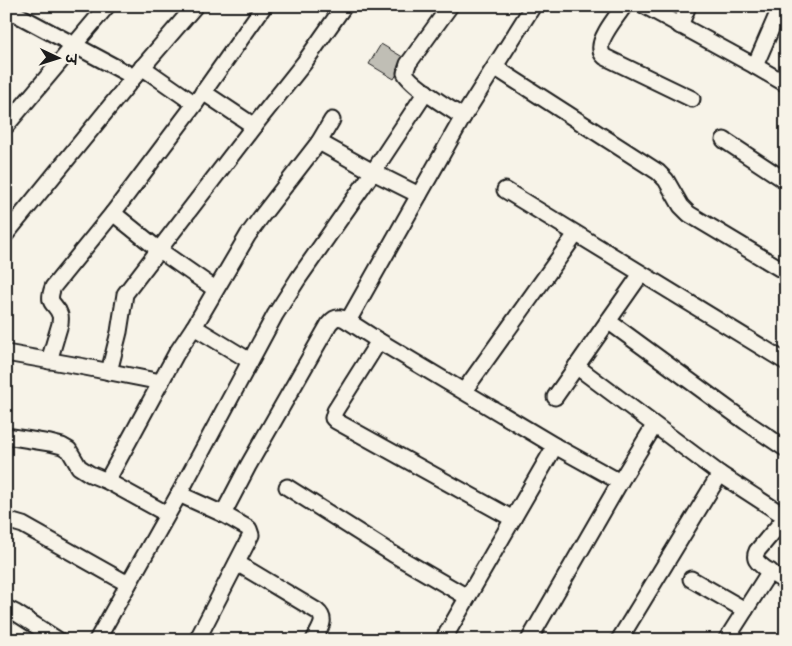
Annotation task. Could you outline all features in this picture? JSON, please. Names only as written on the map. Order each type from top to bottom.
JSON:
[{"type":"street","points":[[6,126],[107,6]]},
{"type":"street","points":[[6,234],[138,72],[195,6]]},
{"type":"street","points":[[49,361],[60,324],[60,314],[50,300],[53,287],[199,98],[264,6]]},
{"type":"street","points":[[109,372],[125,294],[304,63],[344,6]]},
{"type":"street","points":[[450,6],[406,68],[405,73],[407,77],[426,92],[463,118]]},
{"type":"street","points":[[348,320],[463,118],[533,6]]},
{"type":"street","points":[[624,6],[602,38],[601,52],[605,57],[692,99]]},
{"type":"street","points":[[645,6],[786,84]]},
{"type":"street","points":[[680,26],[688,6]]},
{"type":"street","points":[[755,66],[781,6]]},
{"type":"street","points":[[6,10],[74,45],[199,98],[254,126]]},
{"type":"street","points":[[496,68],[658,172],[666,180],[681,206],[689,214],[786,272]]},
{"type":"street","points":[[97,640],[179,494],[275,315],[426,92]]},
{"type":"street","points":[[107,481],[176,354],[215,289],[261,217],[319,142],[332,120]]},
{"type":"street","points":[[724,140],[786,181]]},
{"type":"street","points":[[319,142],[419,195]]},
{"type":"street","points":[[505,190],[786,362]]},
{"type":"street","points":[[112,213],[159,250],[215,289]]},
{"type":"street","points":[[464,391],[576,234]]},
{"type":"street","points":[[554,397],[641,274]]},
{"type":"street","points":[[223,514],[248,466],[329,324],[333,319],[337,318],[348,320],[379,341],[555,446],[620,482]]},
{"type":"street","points":[[608,320],[746,422],[786,449]]},
{"type":"street","points":[[194,326],[250,361]]},
{"type":"street","points":[[379,341],[335,411],[333,418],[336,422],[513,519]]},
{"type":"street","points":[[6,353],[161,382]]},
{"type":"street","points":[[576,366],[720,474],[786,517],[757,551],[756,555],[756,560],[760,564],[786,582]]},
{"type":"street","points":[[529,640],[654,426]]},
{"type":"street","points":[[6,436],[62,446],[69,450],[79,467],[167,514]]},
{"type":"street","points":[[442,640],[555,446]]},
{"type":"street","points":[[619,640],[720,474]]},
{"type":"street","points":[[287,487],[393,554],[467,597]]},
{"type":"street","points":[[179,494],[246,526],[250,534],[197,640]]},
{"type":"street","points":[[6,520],[23,525],[128,584]]},
{"type":"street","points":[[237,563],[317,610],[323,619],[314,640]]},
{"type":"street","points":[[726,640],[770,571]]},
{"type":"street","points":[[691,578],[745,610]]},
{"type":"street","points":[[6,608],[58,640]]},
{"type":"building","points":[[381,44],[406,59],[394,79],[369,64]]}]
